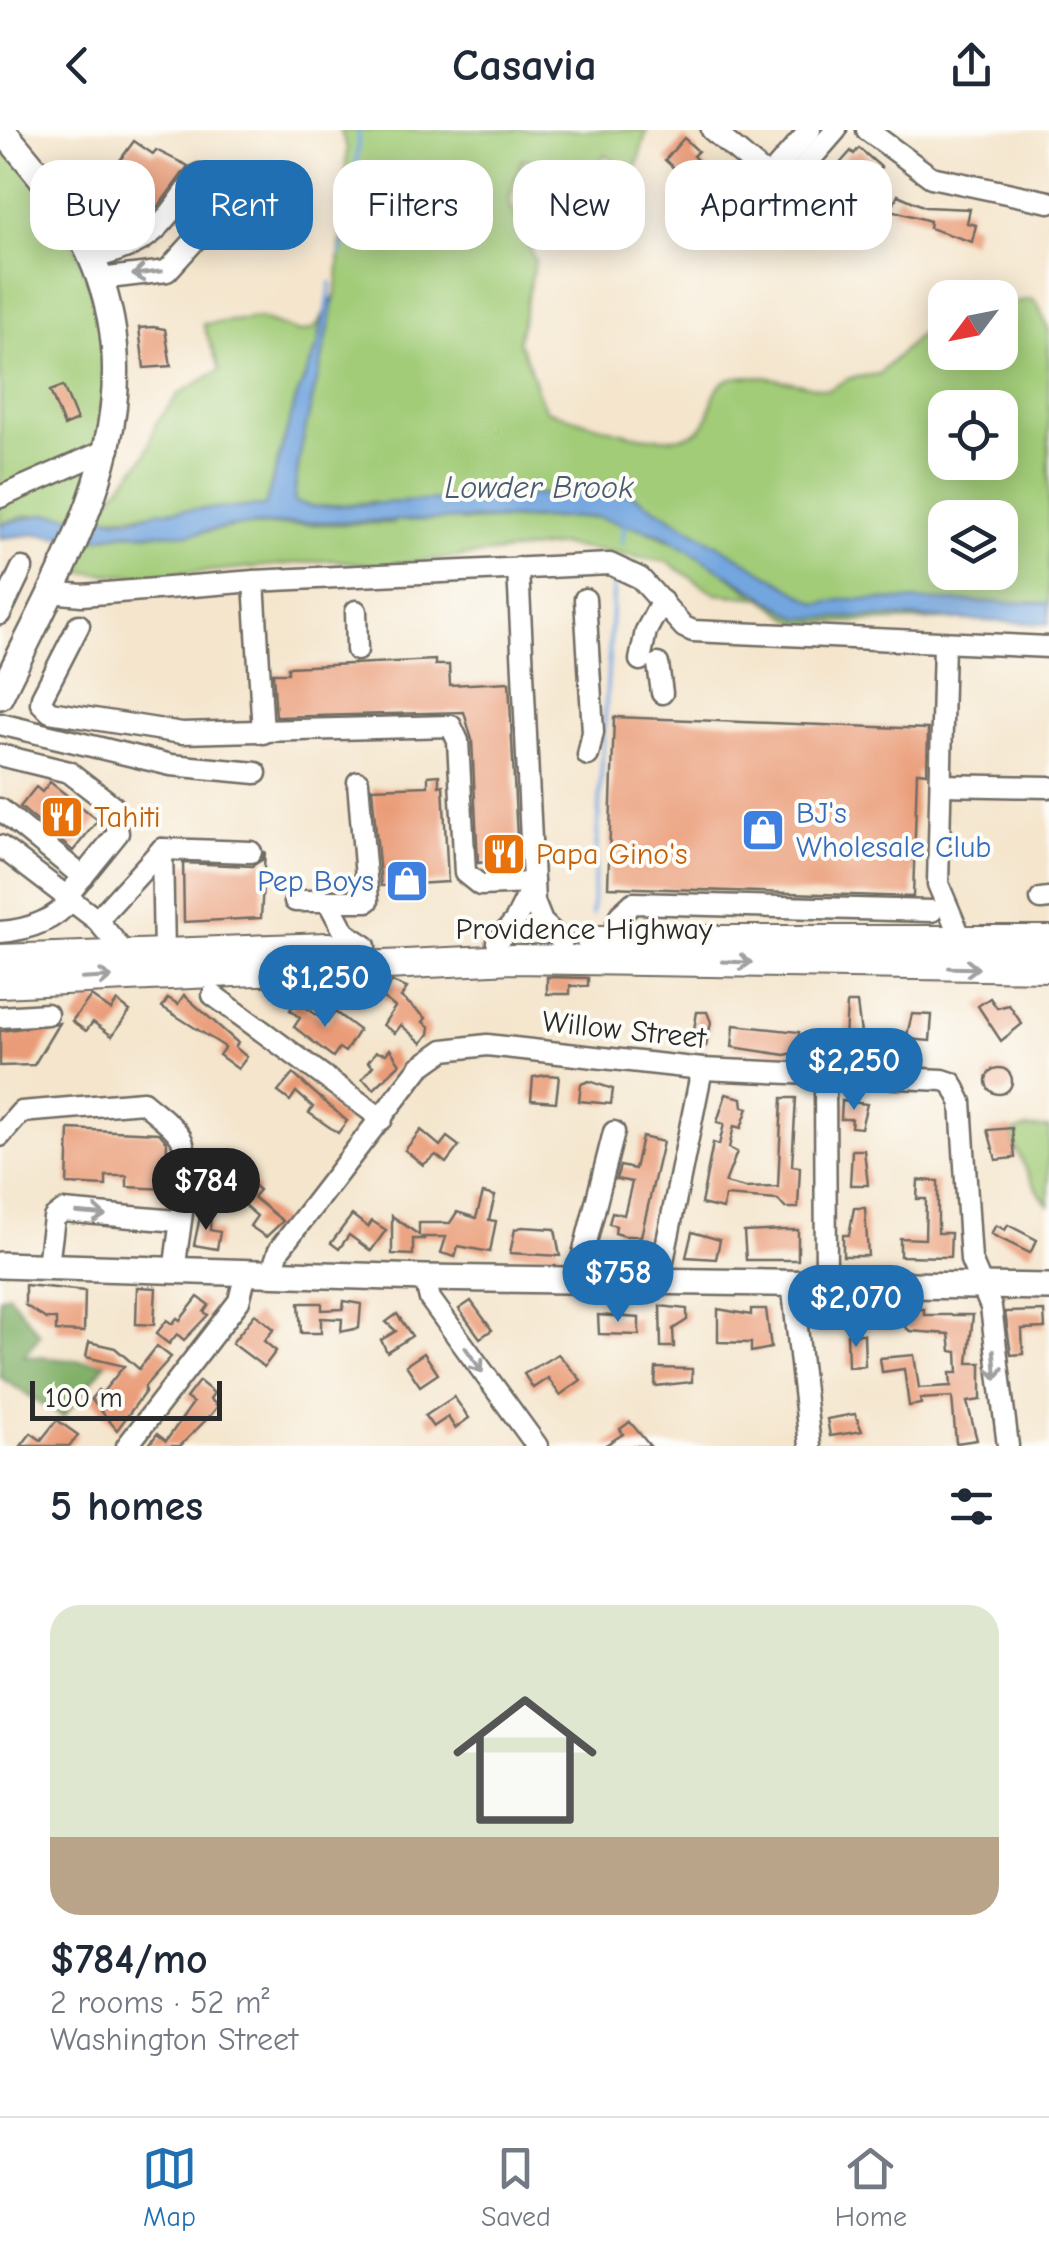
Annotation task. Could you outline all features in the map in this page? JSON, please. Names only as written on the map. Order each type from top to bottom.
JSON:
[{"type":"highway","name":"Providence Highway","points":[[0,959],[497,942],[1049,940]]},
{"type":"highway","name":"Providence Highway","points":[[0,983],[525,959],[1049,968]]},
{"type":"main road","points":[[0,696],[9,655],[49,592],[87,512],[109,449],[117,376],[110,318],[96,269],[59,200],[2,130]]},
{"type":"main road","points":[[0,1265],[425,1278],[1049,1287]]},
{"type":"street","points":[[712,130],[748,160]]},
{"type":"street","points":[[791,160],[810,130]]},
{"type":"street","points":[[803,160],[836,130]]},
{"type":"street","points":[[867,130],[932,177],[1049,202]]},
{"type":"street","points":[[199,174],[236,195],[167,271],[96,269],[157,231],[199,174]]},
{"type":"street","points":[[0,497],[109,449]]},
{"type":"street","points":[[49,592],[82,595],[254,581],[619,565],[640,578],[684,627],[693,630],[1049,647]]},
{"type":"street","points":[[3,602],[22,568]]},
{"type":"street","points":[[518,568],[533,883],[538,916],[562,941]]},
{"type":"street","points":[[254,581],[263,732]]},
{"type":"street","points":[[585,600],[594,732],[588,756]]},
{"type":"street","points":[[662,600],[646,631],[649,662],[662,693]]},
{"type":"street","points":[[356,611],[357,650]]},
{"type":"street","points":[[79,626],[41,704],[56,713],[108,712],[168,732],[451,726],[458,740],[466,873],[480,885],[533,883]]},
{"type":"street","points":[[913,941],[936,903],[944,644]]},
{"type":"street","points":[[0,724],[171,765],[256,773]]},
{"type":"street","points":[[0,755],[69,772],[113,806],[118,832],[59,913],[33,926],[0,932]]},
{"type":"street","points":[[295,902],[368,901],[358,782]]},
{"type":"street","points":[[940,785],[1049,788]]},
{"type":"street","points":[[0,809],[83,877]]},
{"type":"street","points":[[0,846],[97,920],[126,955]]},
{"type":"street","points":[[97,920],[162,849],[251,852]]},
{"type":"street","points":[[162,849],[164,952]]},
{"type":"street","points":[[497,942],[515,921],[533,883]]},
{"type":"street","points":[[330,903],[345,933],[364,946]]},
{"type":"street","points":[[304,948],[317,935],[330,903]]},
{"type":"street","points":[[612,940],[620,915],[634,903],[936,903]]},
{"type":"street","points":[[936,903],[962,941]]},
{"type":"street","points":[[33,926],[40,958]]},
{"type":"street","points":[[127,1446],[382,1118],[213,995]]},
{"type":"street","points":[[0,1017],[48,1014]]},
{"type":"street","name":"Willow Street","points":[[382,1118],[420,1067],[444,1050],[486,1046],[702,1069],[952,1083],[961,1102],[971,1260],[982,1286]]},
{"type":"street","points":[[659,1281],[702,1069]]},
{"type":"street","points":[[825,1076],[826,1283]]},
{"type":"street","points":[[0,1136],[21,1112],[143,1102],[180,1136],[185,1208],[178,1221],[175,1269]]},
{"type":"street","points":[[577,1278],[614,1132]]},
{"type":"street","points":[[48,1265],[54,1218],[63,1211],[178,1221]]},
{"type":"street","points":[[425,1278],[430,1299],[537,1446]]},
{"type":"street","points":[[792,1282],[810,1446]]},
{"type":"street","points":[[982,1286],[991,1307],[1008,1446]]},
{"type":"green space","points":[[0,130],[30,166],[30,250],[77,250],[116,359],[84,517],[28,515],[0,524]]},
{"type":"green space","points":[[340,130],[647,130],[638,160],[613,160],[606,154],[600,160],[513,160],[509,200],[513,209],[513,250],[530,250],[535,261],[518,342],[542,402],[546,410],[618,431],[657,438],[690,435],[704,425],[721,384],[742,376],[828,390],[850,378],[879,374],[928,330],[928,370],[1018,370],[1018,302],[1031,299],[1038,304],[1049,331],[1049,618],[797,623],[762,598],[716,594],[667,562],[562,545],[379,566],[332,560],[145,577],[81,572],[87,540],[126,533],[191,534],[235,526],[393,523],[373,502],[314,507],[293,502],[303,434],[338,282],[340,250],[493,250],[493,160],[346,160],[347,148]],"holes":[[[639,507],[755,595],[697,553],[635,525],[596,517],[460,521]]]},
{"type":"green space","points":[[323,316],[318,346],[297,396],[265,506],[94,518],[146,455],[156,423],[179,394],[220,370],[203,324],[259,318],[299,332],[314,329]]},
{"type":"green space","points":[[1049,1128],[1049,1205],[1034,1185],[1013,1142],[1014,1132]]},
{"type":"green space","points":[[8,1294],[40,1335],[24,1356],[106,1363],[63,1417],[0,1377],[0,1297]]},
{"type":"water","points":[[335,295],[301,450],[294,502],[314,507],[616,490],[633,495],[818,604],[848,599],[1049,603],[1049,624],[900,617],[799,618],[661,534],[596,517],[235,526],[191,534],[126,533],[87,540],[37,534],[0,538],[0,524],[45,514],[130,519],[160,511],[265,506],[297,396],[318,346],[323,316]]},
{"type":"building","points":[[684,138],[698,151],[693,156],[697,160],[665,160]]},
{"type":"building","points":[[134,141],[153,154],[156,150],[176,160],[175,184],[158,207],[155,160],[120,160]]},
{"type":"building","points":[[859,148],[873,160],[843,160],[851,151],[854,154]]},
{"type":"building","points":[[898,195],[925,207],[970,209],[967,223],[976,225],[972,242],[929,228],[930,221],[892,208]]},
{"type":"building","points":[[139,328],[165,329],[171,366],[144,368]]},
{"type":"building","points":[[63,386],[77,420],[64,426],[50,391]]},
{"type":"building","points":[[435,660],[435,665],[449,665],[450,685],[509,682],[518,858],[478,863],[472,740],[464,712],[276,717],[273,673],[288,673],[288,667]]},
{"type":"building","name":"BJ's Wholesale Club","points":[[614,717],[928,729],[927,773],[917,772],[913,897],[608,887]]},
{"type":"building","points":[[439,775],[439,786],[443,785],[448,882],[381,886],[372,788],[428,786],[428,776]]},
{"type":"building","name":"Tahiti","points":[[50,782],[98,820],[73,851],[20,807],[36,787],[42,792]]},
{"type":"building","points":[[265,851],[261,918],[184,922],[183,863],[252,866],[262,860]]},
{"type":"building","points":[[547,977],[588,978],[588,986],[570,986],[570,994],[547,994]]},
{"type":"building","points":[[392,982],[407,988],[401,997],[426,1018],[423,1022],[430,1027],[429,1034],[422,1043],[401,1025],[395,1033],[383,1025],[395,1007],[382,997]]},
{"type":"building","points":[[184,995],[238,1043],[235,1047],[247,1057],[238,1069],[219,1055],[225,1047],[162,1007],[168,998],[178,1004]]},
{"type":"building","points":[[91,996],[111,1010],[117,1001],[130,1011],[112,1036],[93,1022],[86,1031],[72,1021]]},
{"type":"building","points":[[990,998],[997,1008],[1009,1005],[1022,1024],[1001,1041],[978,1006]]},
{"type":"building","points":[[297,1001],[327,1023],[335,1012],[359,1030],[345,1052],[339,1048],[333,1057],[294,1027],[300,1018],[290,1010]]},
{"type":"building","points":[[847,1003],[857,1003],[863,1049],[850,1048],[850,1039],[845,1039]]},
{"type":"building","points":[[697,1012],[707,1012],[711,1022],[706,1046],[694,1046],[692,1041]]},
{"type":"building","points":[[912,1014],[932,1015],[930,1041],[906,1039]]},
{"type":"building","points":[[59,1023],[34,1065],[0,1066],[0,1031]]},
{"type":"building","points":[[734,1025],[799,1032],[798,1052],[785,1055],[732,1047]]},
{"type":"building","points":[[390,1049],[400,1064],[374,1089],[362,1079],[373,1066],[368,1062],[376,1052],[386,1054]]},
{"type":"building","points":[[999,1068],[1008,1072],[1012,1081],[1008,1090],[999,1094],[990,1090],[986,1081],[990,1072]]},
{"type":"building","points":[[293,1074],[347,1121],[338,1133],[309,1113],[313,1107],[296,1092],[290,1101],[278,1092]]},
{"type":"building","points":[[559,1076],[556,1102],[531,1100],[533,1077]]},
{"type":"building","points":[[589,1081],[613,1089],[611,1104],[579,1101],[581,1084]]},
{"type":"building","points":[[726,1094],[742,1098],[743,1107],[748,1108],[741,1128],[734,1126],[729,1148],[737,1152],[725,1183],[745,1188],[778,1187],[782,1098],[796,1098],[792,1166],[800,1167],[798,1208],[785,1208],[778,1200],[725,1196],[723,1209],[701,1204],[713,1143],[719,1145],[724,1124],[717,1122]]},
{"type":"building","points":[[842,1101],[867,1104],[861,1128],[851,1127],[852,1119],[841,1119]]},
{"type":"building","points":[[1012,1128],[1015,1158],[996,1160],[988,1130]]},
{"type":"building","points":[[69,1129],[159,1133],[167,1142],[166,1189],[127,1187],[127,1176],[106,1176],[106,1186],[67,1184]]},
{"type":"building","points":[[421,1130],[440,1146],[447,1137],[459,1146],[446,1163],[436,1155],[423,1165],[405,1150]]},
{"type":"building","points":[[642,1137],[663,1142],[641,1236],[625,1236],[615,1233],[616,1226],[609,1224],[612,1212],[624,1215],[632,1182],[616,1179],[620,1166],[635,1169]]},
{"type":"building","points":[[852,1150],[864,1150],[868,1185],[850,1185]]},
{"type":"building","points":[[918,1180],[938,1181],[938,1233],[951,1233],[950,1257],[900,1256],[900,1238],[925,1239],[926,1199],[917,1199]]},
{"type":"building","points":[[249,1182],[259,1190],[253,1197],[283,1221],[266,1237],[250,1226],[257,1216],[236,1198]]},
{"type":"building","points":[[483,1193],[495,1196],[489,1220],[496,1221],[490,1252],[458,1246],[455,1257],[441,1253],[446,1237],[421,1237],[425,1239],[413,1239],[413,1255],[392,1254],[392,1216],[419,1235],[419,1223],[450,1223],[457,1212],[476,1218]]},
{"type":"building","points":[[854,1208],[865,1208],[868,1256],[843,1256],[843,1235],[849,1235]]},
{"type":"building","points":[[201,1212],[211,1214],[210,1230],[220,1232],[217,1249],[194,1245]]},
{"type":"building","points":[[352,1215],[368,1227],[372,1221],[386,1230],[371,1251],[349,1235],[339,1249],[331,1243]]},
{"type":"building","points":[[996,1225],[1005,1230],[1008,1225],[1037,1240],[1030,1253],[991,1234]]},
{"type":"building","points":[[515,1229],[555,1229],[560,1256],[510,1253]]},
{"type":"building","points":[[798,1230],[798,1260],[746,1260],[744,1232]]},
{"type":"building","points":[[692,1232],[720,1240],[716,1259],[686,1257]]},
{"type":"building","points":[[25,1285],[85,1291],[84,1332],[56,1331],[56,1319],[46,1319],[25,1305]]},
{"type":"building","points":[[137,1287],[156,1288],[154,1325],[136,1324]]},
{"type":"building","points":[[198,1297],[209,1305],[204,1312],[208,1315],[184,1340],[177,1334],[169,1344],[156,1334],[167,1320],[172,1324],[177,1318],[180,1320]]},
{"type":"building","points":[[344,1301],[361,1304],[359,1328],[341,1332],[342,1319],[321,1318],[321,1333],[301,1333],[299,1303],[322,1303],[322,1310],[343,1309]]},
{"type":"building","points":[[471,1301],[492,1330],[480,1338],[459,1309]]},
{"type":"building","points":[[660,1306],[687,1309],[687,1320],[673,1329],[674,1347],[661,1347]]},
{"type":"building","points":[[718,1309],[751,1315],[751,1309],[766,1309],[771,1348],[751,1352],[751,1343],[718,1342]]},
{"type":"building","points":[[909,1309],[924,1309],[924,1315],[973,1315],[968,1363],[981,1363],[981,1400],[967,1402],[977,1440],[956,1443],[952,1397],[920,1399],[921,1404],[909,1406],[904,1369],[882,1372],[880,1358],[914,1355],[919,1388],[951,1386],[950,1373],[958,1373],[957,1352],[951,1351],[949,1334],[910,1331],[905,1327]]},
{"type":"building","points":[[1044,1311],[1045,1328],[1022,1329],[1023,1354],[1011,1355],[1005,1312]]},
{"type":"building","points":[[255,1314],[274,1329],[264,1341],[276,1351],[264,1367],[232,1343]]},
{"type":"building","points":[[397,1314],[412,1336],[387,1352],[381,1340],[396,1331],[386,1322]]},
{"type":"building","points":[[598,1315],[639,1318],[639,1335],[599,1334]]},
{"type":"building","points":[[847,1334],[864,1334],[865,1366],[848,1367]]},
{"type":"building","points":[[89,1342],[115,1348],[139,1369],[157,1346],[171,1357],[145,1386],[145,1392],[117,1430],[91,1399],[98,1390],[102,1393],[124,1366],[86,1357]]},
{"type":"building","points":[[424,1353],[438,1374],[420,1386],[406,1365]]},
{"type":"building","points":[[558,1354],[581,1380],[560,1395],[548,1378],[533,1388],[524,1374]]},
{"type":"building","points":[[656,1368],[692,1369],[692,1382],[655,1386]]},
{"type":"building","points":[[199,1381],[214,1393],[210,1399],[218,1406],[180,1446],[148,1446],[157,1434],[166,1441],[193,1403],[186,1398]]},
{"type":"building","points":[[454,1397],[469,1418],[455,1428],[448,1417],[433,1427],[425,1416]]},
{"type":"building","points":[[855,1414],[862,1431],[830,1436],[827,1419]]},
{"type":"building","points":[[57,1420],[78,1435],[69,1446],[21,1446],[31,1433],[41,1440]]},
{"type":"building","points":[[630,1422],[650,1446],[604,1446],[623,1434],[620,1429]]},
{"type":"waterway","points":[[341,254],[353,212],[359,130]]},
{"type":"waterway","points":[[327,308],[331,283]]},
{"type":"waterway","name":"Lowder Brook","points":[[622,544],[625,519]]},
{"type":"waterway","points":[[592,915],[614,580]]},
{"type":"place","name":"Tahiti","points":[[62,817]]},
{"type":"place","name":"BJ's Wholesale Club","points":[[763,830]]},
{"type":"place","name":"Papa Gino's","points":[[504,854]]},
{"type":"place","name":"Pep Boys","points":[[407,881]]}]
